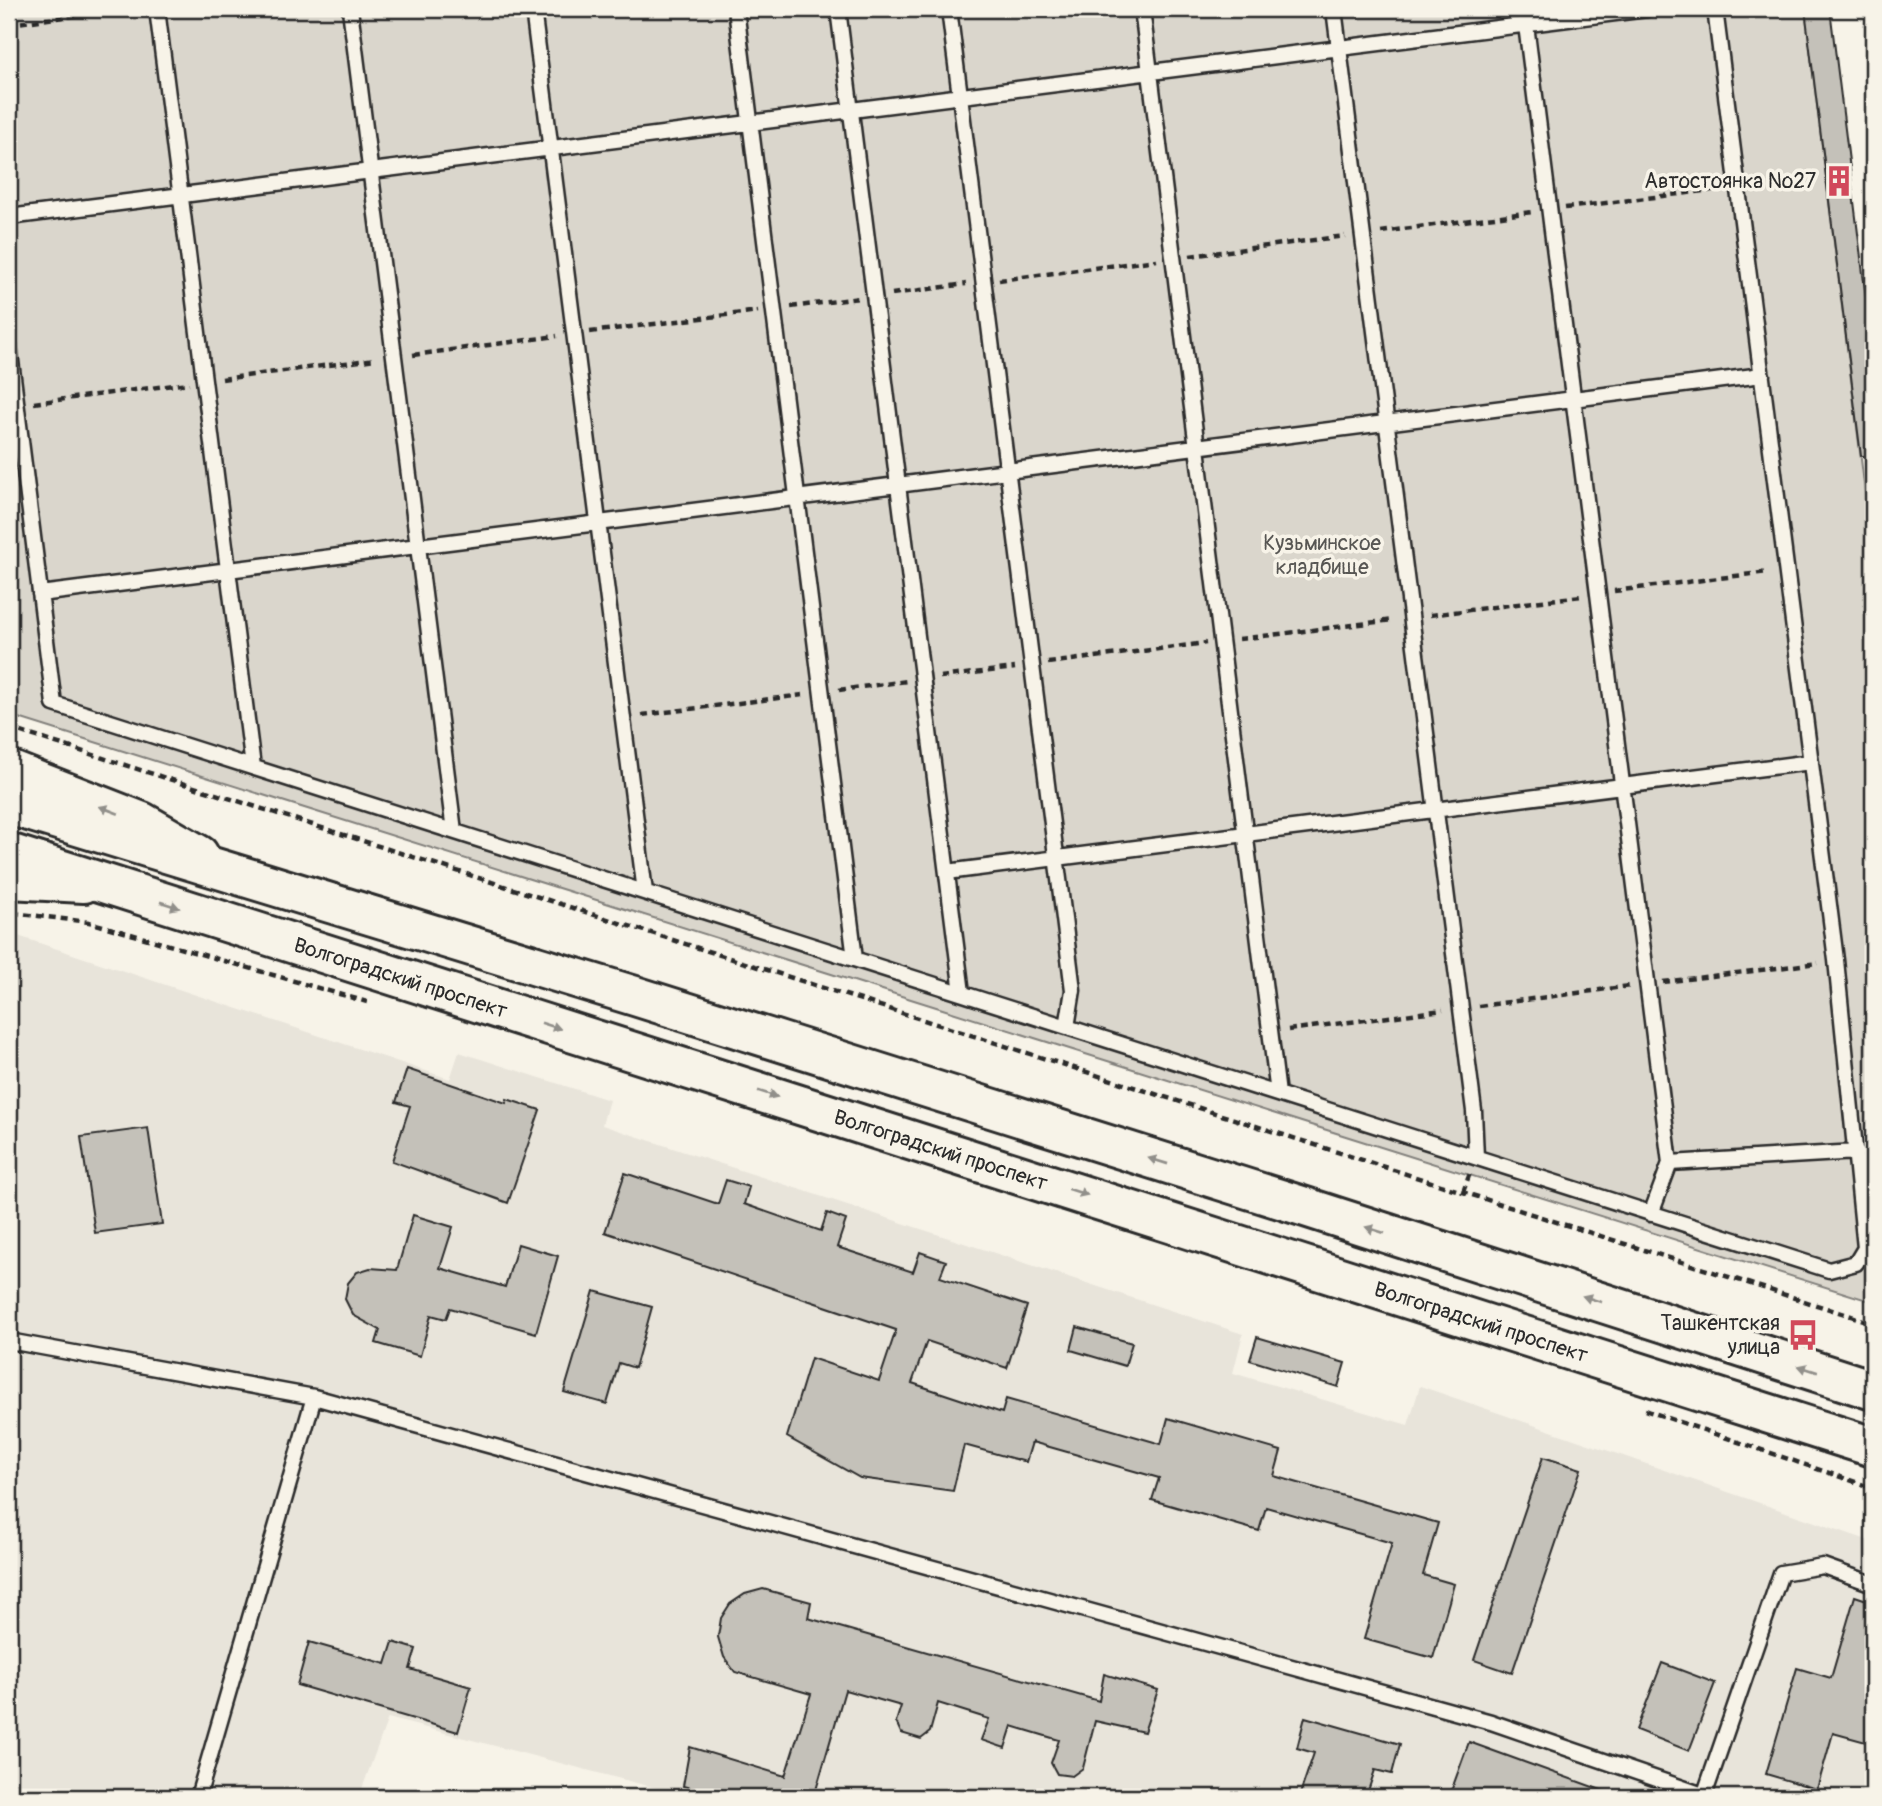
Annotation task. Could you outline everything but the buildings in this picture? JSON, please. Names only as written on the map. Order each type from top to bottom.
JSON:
[{"type":"main road","points":[[9,770],[142,822],[234,875]]},
{"type":"main road","points":[[9,805],[648,1000],[1873,1390]]},
{"type":"main road","name":"Волгоградский проспект","points":[[9,853],[1873,1447]]},
{"type":"main road","points":[[9,878],[105,885]]},
{"type":"lane","points":[[157,9],[253,767]]},
{"type":"lane","points":[[350,9],[454,831]]},
{"type":"lane","points":[[533,9],[645,892]]},
{"type":"lane","points":[[736,9],[855,959]]},
{"type":"lane","points":[[838,9],[962,993]]},
{"type":"lane","points":[[948,9],[1073,990],[1067,1027]]},
{"type":"lane","points":[[1142,9],[1278,1094]]},
{"type":"lane","points":[[1334,9],[1474,1111],[1476,1157]]},
{"type":"lane","points":[[1524,9],[1670,1163],[1651,1213]]},
{"type":"lane","points":[[9,217],[1647,9]]},
{"type":"lane","points":[[9,345],[54,704],[1829,1270],[1856,1263],[1865,1248],[1857,1152],[1836,960],[1716,9]]},
{"type":"lane","points":[[40,594],[1762,375]]},
{"type":"lane","points":[[947,872],[1811,762]]},
{"type":"lane","points":[[1670,1163],[1857,1152]]},
{"type":"lane","points":[[9,1342],[314,1397],[1491,1722],[1706,1796],[1781,1573],[1823,1566],[1873,1584]]},
{"type":"lane","points":[[198,1797],[314,1397]]},
{"type":"path","points":[[9,24],[128,9]]},
{"type":"path","points":[[9,728],[1873,1324]]},
{"type":"path","points":[[1272,1032],[1836,960]]},
{"type":"shaded area","points":[[9,933],[450,1079],[459,1052],[609,1100],[602,1125],[1243,1334],[1233,1373],[1408,1425],[1420,1386],[1873,1542],[1873,1797],[662,1797],[663,1790],[388,1718],[359,1797],[9,1797]]},
{"type":"green space","name":"Кузьминское кладбище","points":[[9,9],[1805,9],[1873,556],[1873,1302],[9,715]]},
{"type":"place","name":"Автостоянка №27","points":[[1839,181]]},
{"type":"place","name":"Ташкентская улица","points":[[1803,1335]]}]
